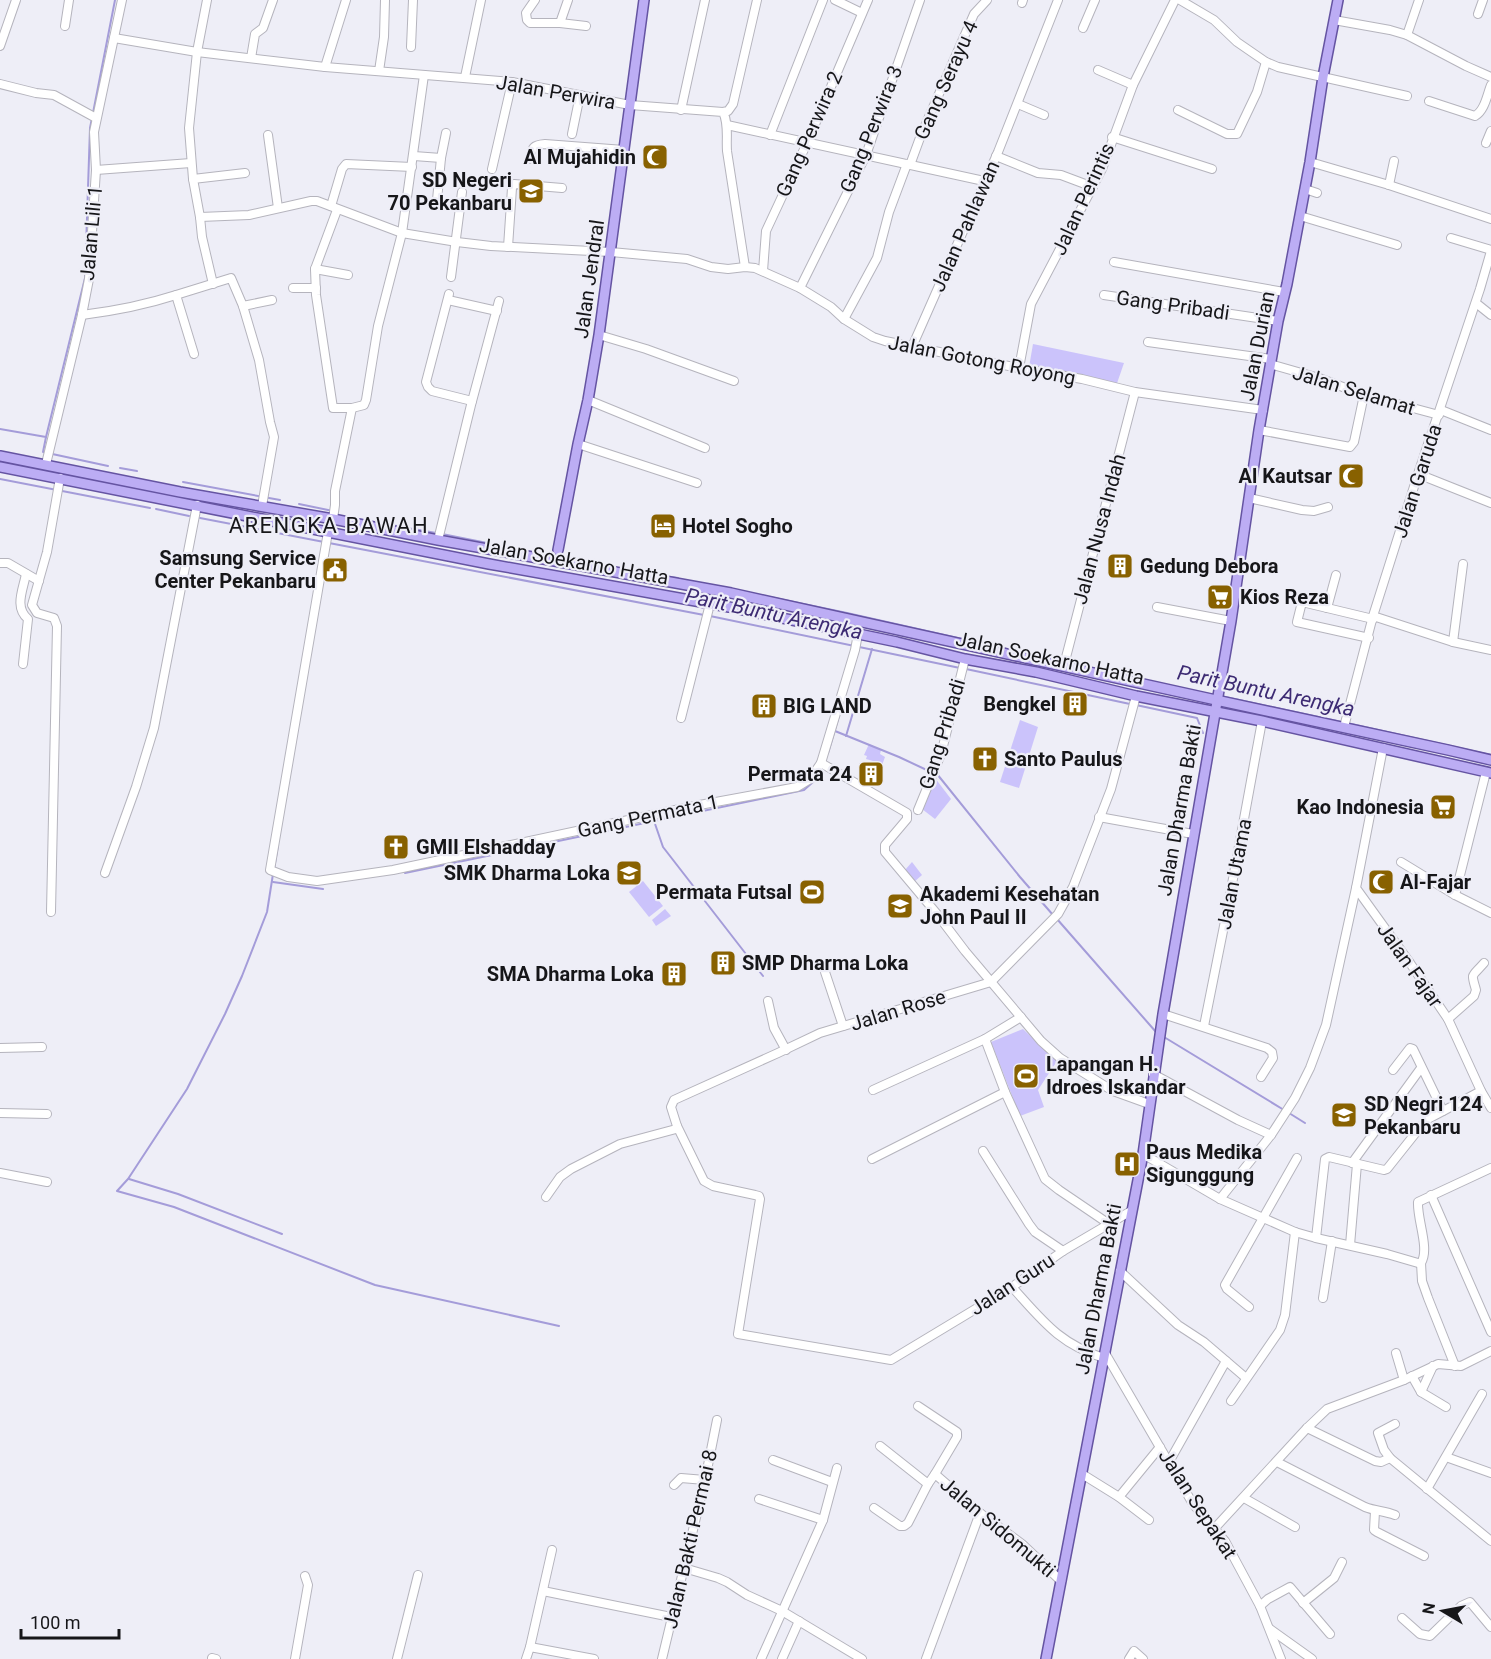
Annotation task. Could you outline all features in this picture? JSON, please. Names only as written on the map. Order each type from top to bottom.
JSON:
[{"type":"main road","name":"Jalan Jendral","points":[[557,557],[599,335],[644,0]]},
{"type":"main road","name":"Jalan Durian","points":[[1216,698],[1231,621],[1270,362],[1300,216],[1338,0]]},
{"type":"main road","name":"Jalan Soekarno Hatta","points":[[0,456],[47,458],[180,492],[264,500],[438,537],[557,557],[1065,661],[1216,698],[1491,760]]},
{"type":"main road","name":"Jalan Soekarno Hatta","points":[[0,467],[489,564],[708,612],[729,608],[856,643],[963,666],[1036,672],[1135,699],[1214,711],[1489,772]]},
{"type":"main road","points":[[729,608],[731,593]]},
{"type":"main road","name":"Jalan Dharma Bakti","points":[[1046,1659],[1143,1154],[1153,1074],[1216,698]]},
{"type":"main road","points":[[1202,709],[1207,719],[1210,736]]},
{"type":"street","points":[[0,46],[16,0]]},
{"type":"street","points":[[65,26],[69,0]]},
{"type":"street","name":"Jalan Lili 1","points":[[47,458],[89,279],[96,170],[95,117],[122,0]]},
{"type":"street","points":[[207,0],[197,52],[189,128],[193,179],[202,237],[213,284]]},
{"type":"street","points":[[251,58],[255,34],[263,28],[273,0]]},
{"type":"street","points":[[325,66],[346,0]]},
{"type":"street","points":[[379,71],[386,0]]},
{"type":"street","points":[[411,47],[412,0]]},
{"type":"street","points":[[465,77],[481,0]]},
{"type":"street","points":[[535,0],[526,13],[528,22],[586,26]]},
{"type":"street","points":[[560,23],[568,0]]},
{"type":"street","points":[[681,110],[705,0]]},
{"type":"street","points":[[746,267],[727,151],[727,125],[723,112],[728,111],[733,104],[757,0]]},
{"type":"street","points":[[770,135],[823,0]]},
{"type":"street","points":[[836,0],[862,13]]},
{"type":"street","name":"Gang Perwira 2","points":[[763,272],[766,231],[807,143],[868,0]]},
{"type":"street","name":"Gang Perwira 3","points":[[800,288],[866,155],[920,0]]},
{"type":"street","name":"Gang Serayu 4","points":[[844,319],[877,258],[889,212],[908,164],[974,14],[987,0]]},
{"type":"street","name":"Jalan Pahlawan","points":[[912,347],[1018,104],[1058,0]]},
{"type":"street","points":[[1083,28],[1095,0]]},
{"type":"street","name":"Jalan Perintis","points":[[1019,368],[1031,304],[1102,169],[1132,85],[1175,0]]},
{"type":"street","points":[[1180,0],[1214,20],[1237,42],[1266,62],[1278,67],[1407,96]]},
{"type":"street","points":[[1407,35],[1419,0]]},
{"type":"street","points":[[1478,14],[1483,0]]},
{"type":"street","points":[[1334,20],[1407,35],[1491,77]]},
{"type":"street","name":"Jalan Perwira","points":[[114,38],[197,52],[251,58],[512,82],[630,105],[723,112]]},
{"type":"street","points":[[1178,110],[1227,134],[1237,134],[1257,92],[1266,62]]},
{"type":"street","points":[[1098,70],[1132,85]]},
{"type":"street","points":[[412,166],[346,164],[342,169],[334,208],[315,269],[316,291],[333,408],[352,408],[366,403],[378,326],[402,233],[414,156],[424,75]]},
{"type":"street","points":[[492,169],[512,82]]},
{"type":"street","points":[[0,84],[54,95],[95,117]]},
{"type":"street","points":[[1429,101],[1474,116],[1479,114],[1483,107],[1491,84]]},
{"type":"street","points":[[572,134],[580,95]]},
{"type":"street","points":[[1018,104],[1044,115]]},
{"type":"street","points":[[727,125],[984,181]]},
{"type":"street","points":[[1486,143],[1491,131]]},
{"type":"street","points":[[437,200],[446,133]]},
{"type":"street","points":[[268,135],[278,208]]},
{"type":"street","points":[[1112,137],[1212,169]]},
{"type":"street","points":[[530,159],[533,146],[536,144],[624,150]]},
{"type":"street","points":[[414,156],[441,158]]},
{"type":"street","points":[[996,156],[1038,173],[1061,175],[1093,187]]},
{"type":"street","points":[[1389,185],[1394,161]]},
{"type":"street","points":[[1310,162],[1491,219]]},
{"type":"street","points":[[96,170],[191,163]]},
{"type":"street","points":[[193,179],[245,173]]},
{"type":"street","points":[[508,247],[514,183],[562,188]]},
{"type":"street","points":[[1305,189],[1317,193]]},
{"type":"street","points":[[451,277],[462,192]]},
{"type":"street","name":"Jalan Gotong Royong","points":[[200,217],[249,215],[311,201],[402,233],[457,242],[687,259],[711,267],[728,269],[746,267],[800,288],[831,307],[844,319],[873,337],[885,341],[1082,379],[1135,392],[1263,410]]},
{"type":"street","points":[[1300,216],[1397,244]]},
{"type":"street","points":[[1451,238],[1491,251]]},
{"type":"street","name":"Jalan Garuda","points":[[1344,726],[1373,618],[1491,251]]},
{"type":"street","points":[[1114,262],[1284,292]]},
{"type":"street","points":[[315,269],[348,275]]},
{"type":"street","points":[[82,315],[130,308],[231,278],[243,306],[259,360],[274,437],[264,500]]},
{"type":"street","points":[[1480,290],[1491,282]]},
{"type":"street","points":[[293,288],[316,291]]},
{"type":"street","points":[[176,295],[194,354]]},
{"type":"street","name":"Gang Pribadi","points":[[1104,295],[1278,321]]},
{"type":"street","points":[[472,401],[432,392],[426,382],[448,297],[497,311]]},
{"type":"street","points":[[243,306],[272,300]]},
{"type":"street","points":[[438,537],[499,301]]},
{"type":"street","points":[[1476,303],[1491,315]]},
{"type":"street","points":[[599,335],[646,349],[734,381]]},
{"type":"street","name":"Jalan Selamat","points":[[1148,342],[1270,362],[1364,395],[1440,413],[1491,430]]},
{"type":"street","name":"Jalan Nusa Indah","points":[[1065,661],[1135,392]]},
{"type":"street","points":[[1259,430],[1350,447],[1354,441],[1364,395]]},
{"type":"street","points":[[588,400],[705,448]]},
{"type":"street","points":[[334,516],[335,487],[352,408]]},
{"type":"street","points":[[578,444],[697,483]]},
{"type":"street","points":[[1418,474],[1491,503]]},
{"type":"street","points":[[51,912],[57,626],[54,618],[37,613],[32,605],[47,552],[60,478]]},
{"type":"street","points":[[1249,498],[1302,510],[1314,511],[1328,507]]},
{"type":"street","points":[[105,873],[136,787],[154,728],[197,505]]},
{"type":"street","name":"Gang Permata 1","points":[[328,532],[273,871],[288,877],[317,881],[393,870],[694,806],[793,788],[810,779],[823,765]]},
{"type":"street","points":[[0,563],[8,563],[39,581]]},
{"type":"street","points":[[1453,642],[1463,564]]},
{"type":"street","points":[[22,664],[28,619],[19,607],[26,574]]},
{"type":"street","points":[[1327,608],[1336,575]]},
{"type":"street","points":[[1369,638],[1297,622],[1302,602],[1373,618],[1453,642],[1491,650]]},
{"type":"street","points":[[1157,607],[1231,621]]},
{"type":"street","points":[[681,718],[708,612]]},
{"type":"street","points":[[856,643],[823,765],[907,813],[907,819],[885,845],[885,852],[1041,1041],[1060,1058],[1113,1091],[1149,1104]]},
{"type":"street","name":"Gang Pribadi","points":[[918,810],[940,754],[963,666]]},
{"type":"street","name":"Jalan Rose","points":[[677,1126],[671,1107],[674,1100],[820,1033],[991,982],[1055,917],[1082,867],[1111,789],[1135,699]]},
{"type":"street","name":"Jalan Utama","points":[[1204,1026],[1262,721]]},
{"type":"street","points":[[1220,1199],[1284,1117],[1310,1068],[1326,1025],[1383,748]]},
{"type":"street","points":[[1455,895],[1489,772]]},
{"type":"street","points":[[1099,817],[1193,834]]},
{"type":"street","points":[[1401,862],[1491,914]]},
{"type":"street","name":"Jalan Fajar","points":[[1356,888],[1448,1019],[1491,1108]]},
{"type":"street","points":[[1448,1019],[1474,996],[1476,990],[1472,977],[1484,963]]},
{"type":"street","points":[[825,972],[843,1026]]},
{"type":"street","points":[[768,1001],[774,1028],[786,1050]]},
{"type":"street","points":[[1163,1014],[1267,1048],[1272,1052],[1273,1058],[1261,1077]]},
{"type":"street","points":[[873,1090],[985,1039],[1021,1017]]},
{"type":"street","points":[[985,1039],[1005,1092],[1045,1179],[1109,1224]]},
{"type":"street","points":[[0,1048],[42,1047]]},
{"type":"street","points":[[1393,1070],[1412,1048],[1443,1111]]},
{"type":"street","points":[[1350,1245],[1355,1163],[1421,1068]]},
{"type":"street","points":[[1153,1074],[1238,1120],[1271,1135]]},
{"type":"street","points":[[1316,1238],[1325,1159],[1329,1157],[1387,1169],[1426,1120],[1481,1091]]},
{"type":"street","points":[[872,1159],[1005,1092]]},
{"type":"street","points":[[0,1113],[47,1114]]},
{"type":"street","points":[[546,1197],[560,1176],[572,1169],[620,1144],[676,1129],[677,1126]]},
{"type":"street","name":"Jalan Guru","points":[[677,1126],[704,1181],[713,1186],[755,1195],[760,1199],[738,1334],[894,1359],[1012,1287],[1063,1251],[1131,1210]]},
{"type":"street","points":[[983,1151],[1035,1232],[1063,1251]]},
{"type":"street","points":[[1143,1154],[1220,1199],[1296,1232],[1421,1263]]},
{"type":"street","points":[[1249,1307],[1225,1285],[1297,1158]]},
{"type":"street","points":[[1455,1366],[1422,1281],[1421,1263],[1425,1252],[1418,1202],[1491,1168]]},
{"type":"street","points":[[0,1173],[47,1182]]},
{"type":"street","points":[[1431,1195],[1491,1332]]},
{"type":"street","points":[[1231,1401],[1280,1330],[1285,1316],[1296,1232]]},
{"type":"street","points":[[1323,1298],[1332,1241]]},
{"type":"street","points":[[1120,1271],[1178,1325],[1204,1342],[1246,1378]]},
{"type":"street","points":[[1012,1287],[1054,1333],[1086,1352],[1104,1355]]},
{"type":"street","points":[[1214,1529],[1306,1428],[1327,1409],[1404,1380],[1437,1364],[1465,1365],[1491,1351]]},
{"type":"street","points":[[1396,1353],[1404,1380]]},
{"type":"street","name":"Jalan Sepakat","points":[[1104,1355],[1193,1504],[1225,1541],[1260,1606],[1281,1659]]},
{"type":"street","points":[[1169,1462],[1226,1362]]},
{"type":"street","points":[[1421,1392],[1434,1366]]},
{"type":"street","points":[[1412,1376],[1421,1392],[1446,1407]]},
{"type":"street","points":[[1427,1489],[1482,1394]]},
{"type":"street","name":"Jalan Sidomukti","points":[[874,1508],[894,1522],[904,1526],[908,1523],[928,1484],[957,1437],[957,1432],[918,1406]]},
{"type":"street","name":"Jalan Bakti Permai 8","points":[[662,1659],[717,1420]]},
{"type":"street","points":[[1395,1424],[1378,1433],[1384,1450],[1390,1458],[1491,1541]]},
{"type":"street","points":[[1306,1428],[1375,1461],[1381,1462],[1390,1458]]},
{"type":"street","name":"Jalan Sidomukti","points":[[880,1446],[928,1484]]},
{"type":"street","points":[[1119,1497],[1160,1447]]},
{"type":"street","points":[[1446,1457],[1491,1473]]},
{"type":"street","points":[[773,1460],[832,1482]]},
{"type":"street","points":[[1277,1462],[1375,1511],[1386,1511],[1395,1515]]},
{"type":"street","points":[[761,1659],[823,1520],[837,1468]]},
{"type":"street","name":"Jalan Sidomukti","points":[[935,1474],[980,1513],[1022,1544],[1061,1581]]},
{"type":"street","points":[[1082,1474],[1119,1497],[1149,1520]]},
{"type":"street","points":[[674,1485],[681,1478],[705,1480]]},
{"type":"street","points":[[1244,1498],[1295,1527]]},
{"type":"street","points":[[759,1499],[823,1520]]},
{"type":"street","points":[[1375,1511],[1374,1530],[1424,1556]]},
{"type":"street","points":[[926,1659],[980,1513]]},
{"type":"street","points":[[526,1659],[552,1550]]},
{"type":"street","points":[[1303,1603],[1334,1578],[1342,1562]]},
{"type":"street","points":[[684,1568],[718,1578],[747,1595],[782,1611],[862,1659]]},
{"type":"street","points":[[397,1659],[418,1575]]},
{"type":"street","points":[[295,1659],[308,1586],[305,1576]]},
{"type":"street","points":[[1260,1606],[1290,1587],[1330,1634]]},
{"type":"street","points":[[543,1591],[672,1617]]},
{"type":"street","points":[[1402,1618],[1420,1634],[1430,1636],[1461,1606],[1470,1602],[1491,1627]]},
{"type":"street","points":[[782,1659],[799,1621]]},
{"type":"street","points":[[1270,1629],[1312,1659]]},
{"type":"street","points":[[530,1647],[594,1659]]},
{"type":"street","points":[[1129,1659],[1134,1651],[1143,1659]]},
{"type":"shaded area","points":[[1033,344],[1124,363],[1115,389],[1028,373]]},
{"type":"shaded area","points":[[1020,720],[1038,727],[1019,788],[1000,782]]},
{"type":"shaded area","points":[[869,744],[881,750],[880,754],[885,757],[881,768],[872,765],[873,761],[866,759],[867,756],[864,755]]},
{"type":"shaded area","points":[[935,778],[951,799],[935,819],[922,809]]},
{"type":"shaded area","points":[[912,862],[922,875],[914,882],[905,870]]},
{"type":"shaded area","points":[[643,881],[663,906],[649,917],[629,892]]},
{"type":"shaded area","points":[[665,909],[671,916],[656,926],[652,920]]},
{"type":"shaded area","name":"Lapangan H. Idroes Iskandar","points":[[1023,1029],[1057,1061],[1038,1090],[1044,1107],[1020,1116],[991,1042]]},
{"type":"waterway","points":[[93,113],[115,0]]},
{"type":"waterway","points":[[46,437],[85,278],[92,118]]},
{"type":"waterway","name":"Parit Buntu Arengka","points":[[0,429],[46,437],[43,452],[108,466]]},
{"type":"waterway","name":"Parit Buntu Arengka","points":[[120,468],[137,471]]},
{"type":"waterway","name":"Parit Buntu Arengka","points":[[0,479],[150,508]]},
{"type":"waterway","name":"Parit Buntu Arengka","points":[[183,482],[280,500]]},
{"type":"waterway","name":"Parit Buntu Arengka","points":[[299,504],[333,511]]},
{"type":"waterway","name":"Parit Buntu Arengka","points":[[156,509],[189,516]]},
{"type":"waterway","name":"Parit Buntu Arengka","points":[[347,517],[436,533]]},
{"type":"waterway","name":"Parit Buntu Arengka","points":[[200,518],[324,542]]},
{"type":"waterway","name":"Parit Buntu Arengka","points":[[442,534],[578,561]]},
{"type":"waterway","name":"Parit Buntu Arengka","points":[[329,543],[704,615]]},
{"type":"waterway","name":"Parit Buntu Arengka","points":[[663,576],[678,578]]},
{"type":"waterway","name":"Parit Buntu Arengka","points":[[683,580],[694,582]]},
{"type":"waterway","name":"Parit Buntu Arengka","points":[[770,597],[1136,678]]},
{"type":"waterway","name":"Parit Buntu Arengka","points":[[710,616],[960,668]]},
{"type":"waterway","points":[[846,736],[872,649]]},
{"type":"waterway","name":"Parit Buntu Arengka","points":[[966,669],[1130,704]]},
{"type":"waterway","name":"Parit Buntu Arengka","points":[[1203,693],[1216,695]]},
{"type":"waterway","name":"Parit Buntu Arengka","points":[[1221,696],[1342,722]]},
{"type":"waterway","name":"Parit Buntu Arengka","points":[[1136,705],[1197,718],[1203,733]]},
{"type":"waterway","points":[[828,753],[839,716]]},
{"type":"waterway","name":"Parit Buntu Arengka","points":[[1347,723],[1491,755]]},
{"type":"waterway","points":[[835,731],[931,772]]},
{"type":"waterway","points":[[405,873],[804,790],[821,775],[823,767]]},
{"type":"waterway","points":[[937,774],[1053,915]]},
{"type":"waterway","points":[[654,821],[663,847],[763,976]]},
{"type":"waterway","points":[[274,869],[278,845]]},
{"type":"waterway","points":[[273,874],[267,912],[225,1014],[187,1089],[128,1179],[117,1191],[174,1207],[375,1285],[559,1326]]},
{"type":"waterway","points":[[273,882],[323,889]]},
{"type":"waterway","points":[[1057,919],[1156,1032]]},
{"type":"waterway","points":[[1164,1037],[1284,1110]]},
{"type":"waterway","points":[[1289,1113],[1305,1123]]},
{"type":"waterway","points":[[129,1179],[178,1194],[282,1234]]},
{"type":"place","name":"Al Mujahidin","points":[[655,157]]},
{"type":"place","name":"SD Negeri 70 Pekanbaru","points":[[531,191]]},
{"type":"place","name":"Al Kautsar","points":[[1351,476]]},
{"type":"place","name":"Hotel Sogho","points":[[663,526]]},
{"type":"place","name":"Gedung Debora","points":[[1120,566]]},
{"type":"place","name":"Samsung Service Center Pekanbaru","points":[[335,570]]},
{"type":"place","name":"Kios Reza","points":[[1220,597]]},
{"type":"place","name":"Bengkel","points":[[1075,704]]},
{"type":"place","name":"BIG LAND","points":[[764,706]]},
{"type":"place","name":"Santo Paulus","points":[[985,759]]},
{"type":"place","name":"Permata 24","points":[[871,774]]},
{"type":"place","name":"Kao Indonesia","points":[[1443,807]]},
{"type":"place","name":"GMII Elshadday","points":[[396,847]]},
{"type":"place","name":"SMK Dharma Loka","points":[[629,873]]},
{"type":"place","name":"Al-Fajar","points":[[1381,882]]},
{"type":"place","name":"Permata Futsal","points":[[812,892]]},
{"type":"place","name":"Akademi Kesehatan John Paul II","points":[[900,906]]},
{"type":"place","name":"SMP Dharma Loka","points":[[723,963]]},
{"type":"place","name":"SMA Dharma Loka","points":[[674,974]]},
{"type":"place","name":"Lapangan H. Idroes Iskandar","points":[[1026,1076]]},
{"type":"place","name":"SD Negri 124 Pekanbaru","points":[[1344,1115]]},
{"type":"place","name":"Paus Medika Sigunggung","points":[[1127,1164]]},
{"type":"district","name":"ARENGKA BAWAH","points":[[329,525]]}]
